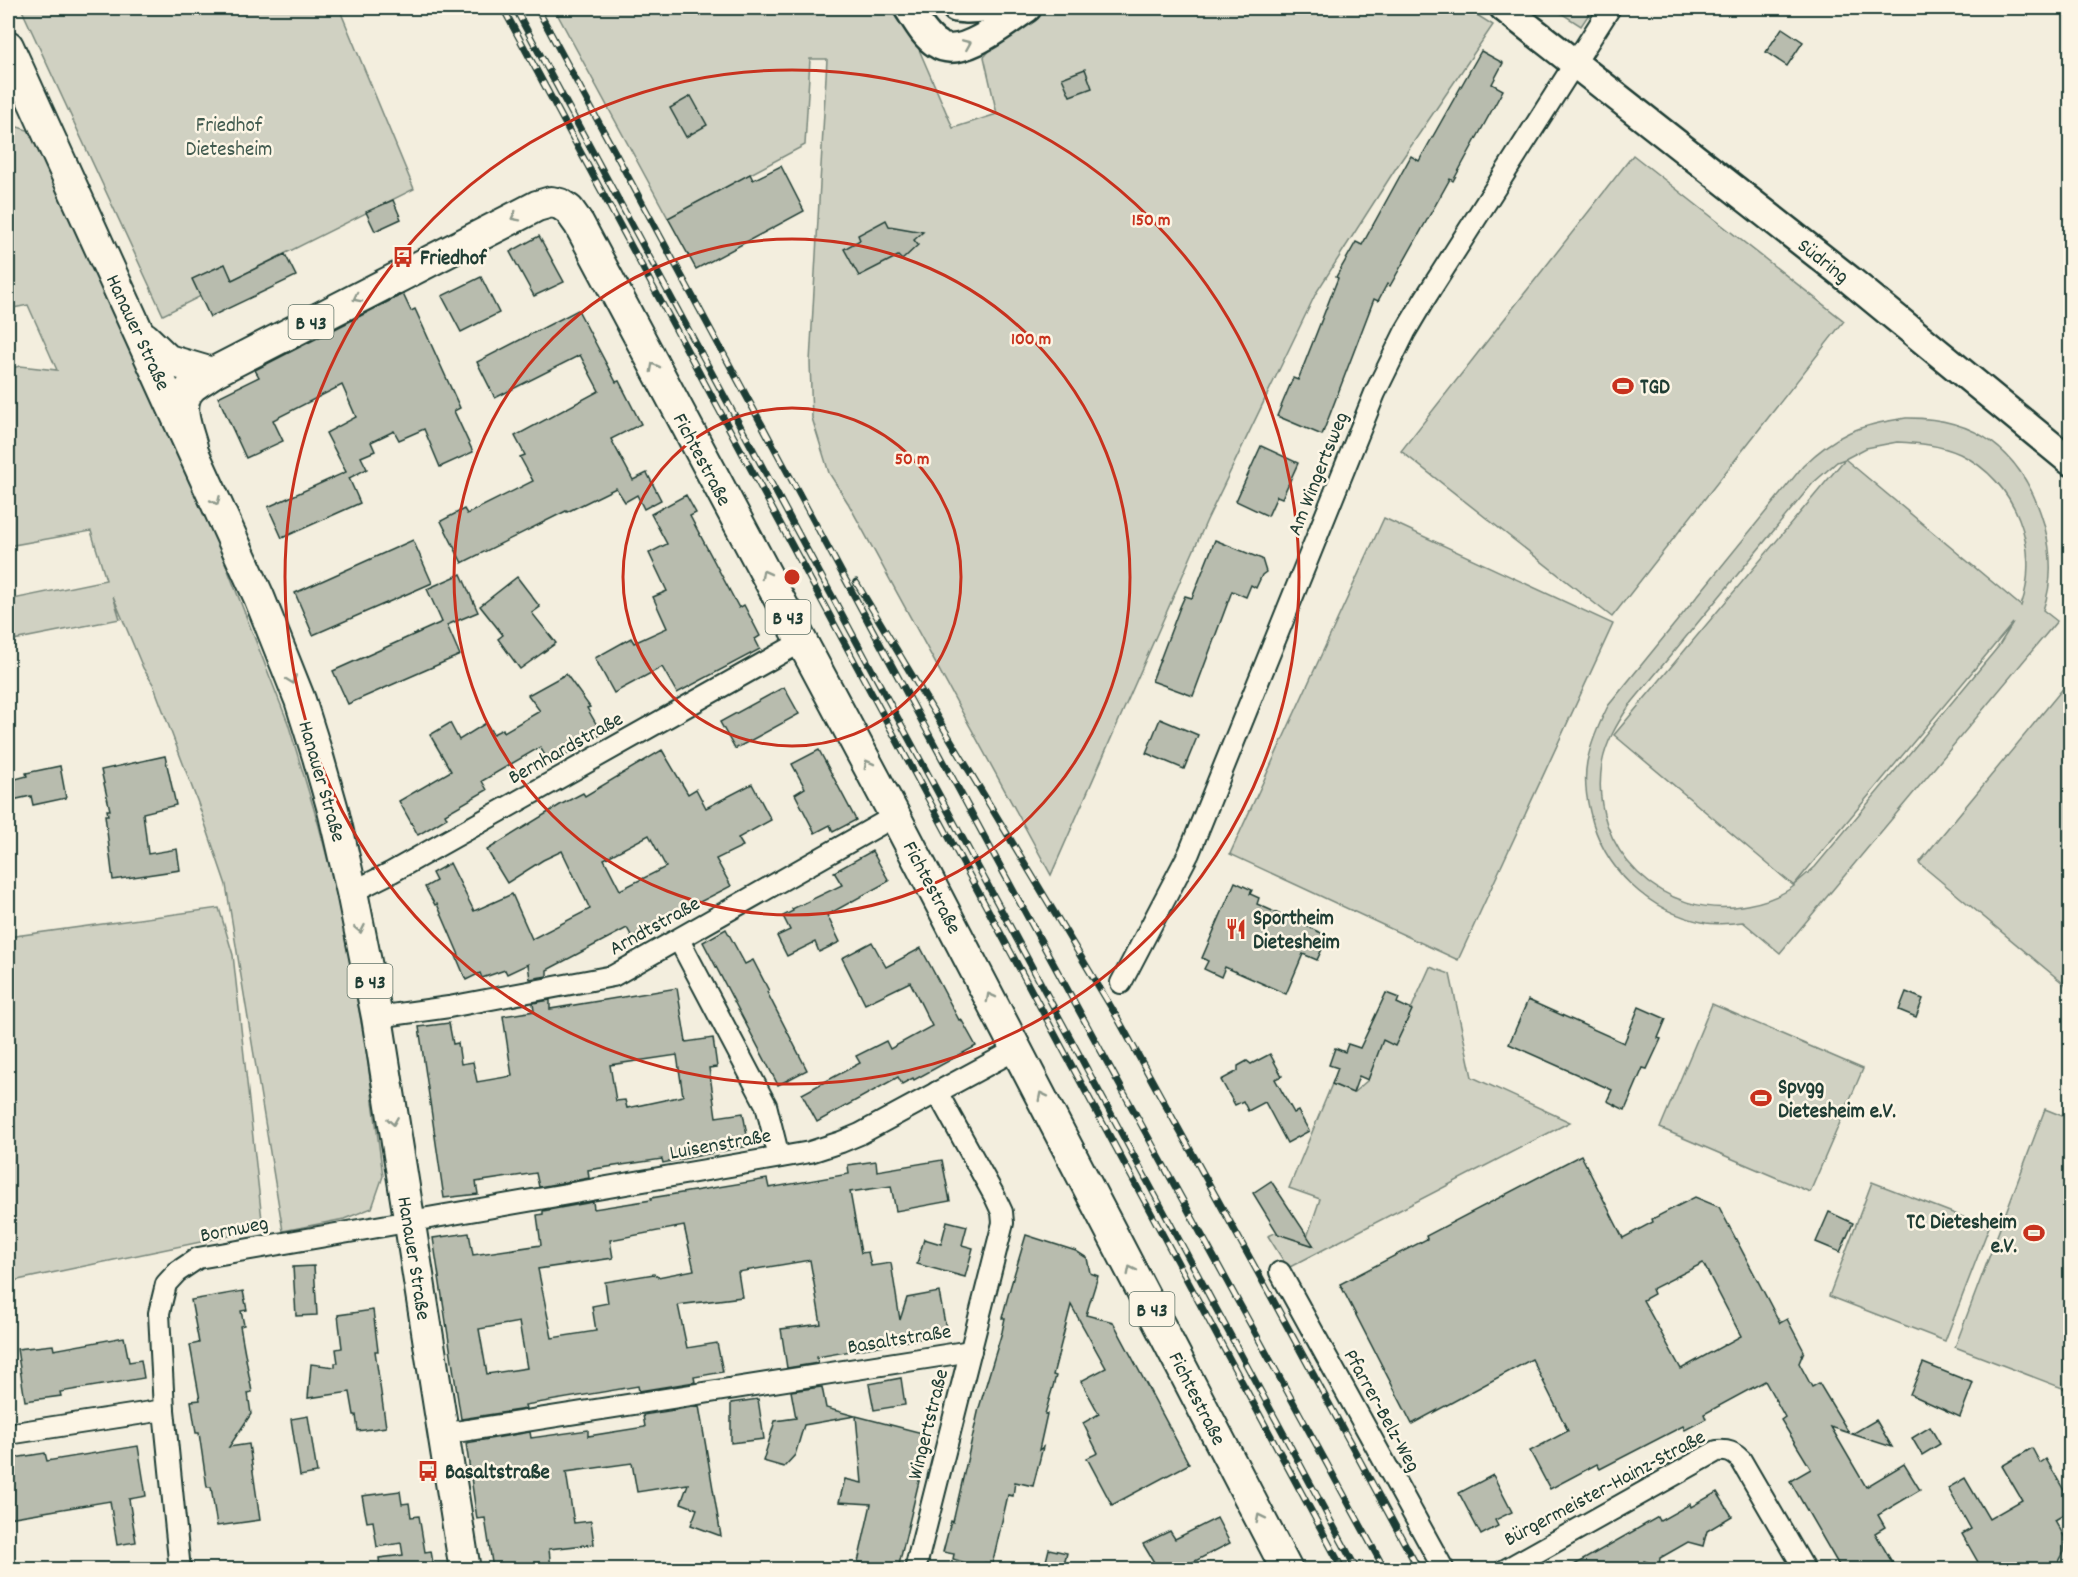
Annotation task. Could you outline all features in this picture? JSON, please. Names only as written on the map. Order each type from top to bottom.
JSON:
[{"type":"main road","name":"Hanauer Straße","points":[[8,46],[259,597],[300,700],[333,810],[377,1017],[465,1569]]},
{"type":"main road","name":"Fichtestraße","points":[[212,373],[537,206],[550,202],[560,204],[569,210],[579,224],[896,816],[1287,1569]]},
{"type":"main road","name":"B 43","points":[[137,330],[168,360],[212,373]]},
{"type":"main road","name":"B 43","points":[[192,447],[185,424],[184,401],[192,387],[212,373]]},
{"type":"street","points":[[908,8],[936,44],[955,49],[968,45],[1028,8]]},
{"type":"street","points":[[956,8],[985,8]]},
{"type":"street","name":"Südring","points":[[1489,8],[1575,62]]},
{"type":"street","name":"Südring","points":[[1504,8],[1850,280],[2070,461]]},
{"type":"street","name":"Am Wingertsweg","points":[[1121,983],[1188,853],[1366,415],[1390,362],[1424,300],[1610,8]]},
{"type":"street","name":"Bernhardstraße","points":[[352,892],[392,872],[801,642]]},
{"type":"street","name":"Arndtstraße","points":[[377,1017],[449,1007],[613,976],[896,816]]},
{"type":"street","points":[[679,940],[766,1105],[779,1157]]},
{"type":"street","name":"Luisenstraße","points":[[409,1222],[810,1152],[842,1142],[1017,1048]]},
{"type":"street","name":"Wingertstraße","points":[[915,1569],[1001,1236],[1002,1212],[936,1092]]},
{"type":"street","name":"Bornweg","points":[[180,1569],[164,1410],[159,1313],[166,1284],[177,1272],[198,1258],[409,1222]]},
{"type":"street","name":"Pfarrer-Belz-Weg","points":[[1280,1272],[1443,1569]]},
{"type":"street","name":"Basaltstraße","points":[[443,1434],[970,1351]]},
{"type":"street","points":[[8,1434],[164,1410]]},
{"type":"street","name":"Bürgermeister-Hainz-Straße","points":[[1505,1569],[1717,1451],[1726,1450],[1734,1452],[1741,1460],[1805,1569]]},
{"type":"green space","name":"Friedhof Dietesheim","points":[[21,8],[339,8],[414,189],[232,280],[224,264],[193,279],[201,296],[163,315]]},
{"type":"green space","points":[[554,8],[895,8],[911,31],[953,128],[997,114],[984,57],[1017,20],[1040,8],[1466,8],[1493,25],[1394,171],[1316,293],[1207,520],[1051,875],[848,503],[829,473],[812,418],[810,362],[827,59],[810,59],[805,145],[668,218]]},
{"type":"green space","points":[[1553,8],[1593,8],[1581,26]]},
{"type":"green space","points":[[8,124],[34,132],[200,499],[288,723],[319,826],[341,912],[366,1049],[383,1176],[372,1208],[344,1219],[283,1231],[226,885],[153,684],[143,668],[113,596],[120,619],[8,641],[8,600],[106,580],[91,531],[8,546],[8,369],[20,366],[57,370],[28,305],[8,309]]},
{"type":"green space","name":"TGD","points":[[1633,155],[1844,321],[1612,617],[1401,451]]},
{"type":"green space","points":[[1906,418],[1932,419],[1956,424],[1995,445],[2011,460],[2024,478],[2044,524],[2049,546],[2050,567],[2043,610],[2057,621],[1780,953],[1743,922],[1711,924],[1685,917],[1665,909],[1631,885],[1605,852],[1596,833],[1587,793],[1587,762],[1608,706],[1803,466],[1838,438],[1850,432]],"holes":[[[1897,442],[1945,448],[1980,466],[1996,481],[2009,499],[2019,519],[2025,540],[2028,562],[2021,606],[1845,459],[1866,448]],[[1845,459],[1614,735],[1794,886],[1778,896],[1759,902],[1716,907],[1687,902],[1661,890],[1638,873],[1620,850],[1607,824],[1601,795],[1602,764],[1612,733],[1629,706],[1813,483],[1837,462]],[[2013,623],[1998,647],[1815,867],[1794,885]]]},
{"type":"green space","points":[[1384,518],[1613,624],[1458,960],[1230,854]]},
{"type":"green space","points":[[2070,680],[2070,989],[1919,863]]},
{"type":"green space","points":[[219,908],[233,955],[263,1229],[8,1282],[8,937]]},
{"type":"green space","points":[[1430,967],[1450,974],[1472,1077],[1570,1122],[1288,1268],[1268,1236],[1275,1233],[1305,1243],[1320,1199],[1289,1188],[1332,1084],[1353,1093],[1368,1080],[1381,1039],[1395,1045]]},
{"type":"green space","name":"Spvgg Dietesheim e.V.","points":[[1712,1004],[1863,1069],[1810,1192],[1660,1128]]},
{"type":"green space","name":"TC Dietesheim e.V.","points":[[2045,1109],[2070,1119],[2070,1391],[1955,1347]]},
{"type":"green space","name":"TC Dietesheim e.V.","points":[[1872,1182],[1989,1227],[1945,1341],[1829,1296]]},
{"type":"building","points":[[1782,28],[1803,42],[1787,66],[1766,52]]},
{"type":"building","points":[[1481,51],[1503,63],[1492,84],[1503,90],[1453,181],[1450,179],[1390,286],[1387,284],[1378,301],[1374,299],[1322,435],[1277,416],[1293,378],[1298,380],[1338,278],[1336,277],[1356,242],[1362,245],[1411,156],[1419,161]]},
{"type":"building","points":[[1085,69],[1092,88],[1070,96],[1062,78]]},
{"type":"building","points":[[691,96],[707,125],[686,137],[670,108]]},
{"type":"building","points":[[781,166],[804,211],[696,269],[668,218],[750,174],[753,180]]},
{"type":"building","points":[[393,200],[401,219],[375,231],[366,212]]},
{"type":"building","points":[[886,220],[889,226],[923,232],[914,240],[918,245],[902,260],[898,256],[859,276],[844,249],[860,240],[858,235]]},
{"type":"building","points":[[539,236],[564,282],[534,296],[510,252]]},
{"type":"building","points":[[285,254],[296,276],[210,317],[192,279],[225,264],[232,280]]},
{"type":"building","points":[[481,277],[499,313],[461,332],[442,296]]},
{"type":"building","points":[[403,294],[411,311],[415,309],[460,408],[454,411],[473,452],[440,467],[424,429],[399,440],[394,431],[371,442],[375,451],[361,457],[367,469],[349,478],[360,503],[282,538],[268,507],[346,472],[326,433],[356,417],[342,385],[273,420],[283,441],[246,458],[218,397],[259,377],[255,370]]},
{"type":"building","points":[[578,310],[641,424],[611,439],[633,480],[647,473],[661,500],[644,509],[637,495],[625,502],[616,488],[462,563],[441,521],[464,509],[467,514],[533,481],[520,457],[525,455],[515,436],[599,391],[580,355],[495,398],[477,362]]},
{"type":"building","points":[[1261,446],[1298,463],[1282,498],[1277,496],[1268,516],[1236,501]]},
{"type":"building","points":[[686,495],[696,513],[690,516],[739,608],[744,605],[760,636],[755,639],[760,649],[677,693],[662,667],[614,693],[595,658],[631,638],[634,643],[667,628],[653,597],[667,591],[649,553],[667,544],[651,514]]},
{"type":"building","points":[[413,540],[432,583],[313,635],[295,593]]},
{"type":"building","points":[[1215,540],[1262,559],[1266,572],[1262,575],[1256,588],[1251,585],[1246,597],[1232,591],[1193,696],[1152,681],[1180,607],[1185,596],[1192,598]]},
{"type":"building","points":[[461,574],[478,612],[447,625],[460,655],[348,704],[333,671],[442,622],[427,589]]},
{"type":"building","points":[[517,577],[540,607],[532,613],[556,643],[520,669],[498,639],[503,635],[480,606]]},
{"type":"building","points":[[566,674],[590,707],[587,708],[602,734],[550,764],[540,747],[482,781],[487,790],[445,814],[447,818],[418,835],[399,801],[451,771],[430,735],[450,723],[459,740],[486,723],[493,734],[503,729],[504,732],[540,711],[528,695]]},
{"type":"building","points":[[784,687],[799,714],[735,749],[720,722]]},
{"type":"building","points":[[1160,719],[1198,735],[1184,769],[1146,753]]},
{"type":"building","points":[[662,750],[688,794],[696,789],[706,808],[752,784],[771,820],[738,838],[743,846],[716,859],[731,886],[632,937],[627,928],[547,970],[547,976],[530,979],[528,964],[507,974],[505,970],[482,978],[480,973],[466,980],[456,956],[459,955],[437,904],[435,905],[425,887],[436,881],[432,873],[450,863],[474,911],[512,894],[532,939],[590,909],[562,851],[507,883],[487,850],[560,805],[583,793],[585,796]],"holes":[[[649,835],[666,867],[620,890],[604,859]]]},
{"type":"building","points":[[819,750],[856,820],[833,832],[830,825],[815,833],[795,794],[805,788],[792,764]]},
{"type":"building","points":[[165,756],[176,805],[143,813],[148,854],[177,849],[180,870],[113,880],[105,815],[108,815],[107,810],[110,810],[101,770]]},
{"type":"building","points":[[60,766],[66,798],[33,805],[31,796],[8,801],[8,781],[27,776],[26,773]]},
{"type":"building","points":[[872,851],[889,881],[827,915],[840,942],[819,952],[815,942],[787,956],[777,936],[790,930],[783,916],[793,911],[792,909],[842,885],[834,872]]},
{"type":"building","points":[[1235,882],[1252,890],[1250,894],[1259,898],[1257,904],[1328,936],[1317,960],[1303,954],[1286,994],[1225,967],[1221,977],[1204,969],[1208,961],[1202,958]]},
{"type":"building","points":[[726,929],[745,964],[753,960],[807,1070],[778,1085],[703,942]]},
{"type":"building","points":[[872,942],[886,967],[921,948],[959,1020],[961,1019],[976,1046],[914,1080],[913,1078],[902,1084],[898,1077],[817,1122],[802,1094],[860,1063],[856,1056],[886,1041],[890,1049],[932,1026],[910,982],[865,1004],[842,958]]},
{"type":"building","points":[[677,988],[686,1042],[713,1038],[717,1067],[709,1068],[716,1117],[743,1113],[749,1146],[663,1163],[662,1159],[588,1170],[589,1178],[539,1187],[536,1173],[476,1182],[478,1194],[444,1198],[419,1027],[449,1023],[453,1044],[458,1043],[461,1064],[473,1062],[477,1082],[512,1076],[503,1016],[534,1011],[533,1003],[550,1000],[550,1009]],"holes":[[[677,1055],[683,1096],[627,1108],[625,1100],[616,1101],[610,1065]]]},
{"type":"building","points":[[1906,992],[1923,999],[1916,1017],[1899,1010]]},
{"type":"building","points":[[1386,993],[1399,998],[1397,1003],[1412,1010],[1395,1046],[1383,1040],[1368,1080],[1359,1076],[1353,1093],[1332,1084],[1338,1068],[1329,1065],[1335,1048],[1345,1052],[1348,1044],[1360,1048]]},
{"type":"building","points":[[1528,1000],[1624,1043],[1639,1007],[1666,1019],[1658,1038],[1661,1039],[1647,1069],[1643,1068],[1625,1110],[1607,1101],[1612,1090],[1509,1044]]},
{"type":"building","points":[[1270,1054],[1282,1076],[1275,1079],[1294,1113],[1298,1111],[1309,1131],[1287,1143],[1265,1102],[1248,1111],[1243,1101],[1235,1105],[1221,1080],[1238,1071],[1238,1066],[1247,1061],[1251,1064]]},
{"type":"building","points":[[1581,1155],[1623,1238],[1653,1222],[1652,1219],[1695,1197],[1719,1207],[1780,1323],[1787,1319],[1804,1351],[1799,1363],[1812,1387],[1819,1383],[1849,1433],[1831,1427],[1866,1487],[1904,1464],[1920,1490],[1878,1515],[1885,1527],[1875,1533],[1896,1569],[1841,1569],[1790,1481],[1811,1469],[1781,1420],[1785,1417],[1765,1381],[1704,1414],[1706,1419],[1685,1430],[1683,1426],[1600,1469],[1597,1464],[1550,1489],[1530,1451],[1568,1431],[1532,1359],[1412,1424],[1340,1284],[1427,1239],[1426,1236]],"holes":[[[1703,1263],[1741,1336],[1681,1369],[1643,1300],[1654,1294],[1652,1289]]]},
{"type":"building","points":[[942,1160],[950,1201],[896,1211],[891,1186],[850,1192],[861,1253],[868,1252],[871,1266],[891,1263],[900,1320],[907,1298],[939,1292],[947,1334],[817,1357],[818,1363],[787,1368],[781,1329],[821,1324],[810,1260],[738,1272],[742,1297],[678,1305],[687,1348],[717,1343],[723,1372],[694,1377],[695,1382],[639,1391],[638,1386],[525,1405],[526,1409],[461,1419],[433,1238],[469,1233],[473,1255],[541,1245],[537,1215],[543,1214],[543,1211],[593,1202],[594,1209],[767,1179],[769,1188],[849,1174],[848,1165],[876,1161],[877,1171]],"holes":[[[684,1226],[694,1270],[658,1277],[654,1274],[605,1282],[608,1303],[592,1306],[596,1331],[552,1338],[538,1269],[613,1258],[610,1240]],[[519,1322],[527,1368],[487,1374],[479,1329]]]},
{"type":"building","points":[[1271,1181],[1314,1246],[1278,1234],[1253,1193]]},
{"type":"building","points":[[1829,1212],[1853,1223],[1840,1252],[1816,1242]]},
{"type":"building","points":[[947,1221],[967,1226],[962,1245],[973,1248],[965,1277],[917,1264],[924,1239],[941,1244]]},
{"type":"building","points":[[1026,1235],[1076,1251],[1087,1258],[1090,1273],[1098,1276],[1086,1315],[1113,1322],[1189,1464],[1112,1505],[1087,1458],[1098,1453],[1083,1423],[1099,1414],[1081,1381],[1106,1368],[1071,1305],[1053,1375],[1056,1376],[1045,1414],[1047,1414],[1039,1450],[1043,1447],[1033,1486],[1015,1482],[1013,1496],[1008,1495],[992,1565],[985,1563],[983,1568],[953,1559],[954,1554],[943,1552],[951,1521],[953,1522],[979,1408],[1002,1332],[1005,1318],[1002,1318]]},
{"type":"building","points":[[314,1266],[317,1315],[296,1316],[293,1267]]},
{"type":"building","points":[[243,1291],[247,1310],[241,1311],[244,1325],[240,1326],[252,1392],[248,1393],[251,1414],[229,1447],[249,1444],[260,1520],[217,1526],[211,1487],[207,1487],[199,1433],[196,1433],[191,1401],[200,1400],[190,1345],[199,1343],[191,1300]]},
{"type":"building","points":[[373,1310],[378,1351],[375,1351],[386,1427],[358,1431],[350,1392],[308,1398],[311,1364],[335,1367],[335,1363],[338,1363],[336,1349],[342,1348],[338,1315]]},
{"type":"building","points":[[124,1337],[129,1362],[141,1360],[144,1378],[60,1392],[61,1396],[25,1401],[17,1349],[53,1345],[54,1350]]},
{"type":"building","points":[[1923,1363],[1973,1383],[1960,1417],[1910,1394]]},
{"type":"building","points":[[901,1378],[905,1405],[874,1410],[869,1384]]},
{"type":"building","points":[[822,1387],[826,1408],[855,1416],[804,1425],[795,1455],[784,1467],[763,1461],[775,1421],[796,1418],[791,1391]]},
{"type":"building","points":[[758,1399],[764,1439],[731,1443],[731,1403]]},
{"type":"building","points":[[699,1406],[721,1536],[691,1525],[697,1509],[681,1503],[688,1484],[637,1492],[632,1463],[566,1472],[574,1523],[591,1521],[594,1544],[549,1549],[551,1569],[493,1569],[485,1518],[477,1519],[466,1443],[530,1432],[531,1438],[588,1430],[588,1436],[645,1427],[643,1415]]},
{"type":"building","points":[[308,1416],[317,1473],[300,1476],[291,1419]]},
{"type":"building","points":[[856,1416],[930,1435],[898,1569],[858,1562],[871,1504],[839,1502],[845,1479],[862,1483]]},
{"type":"building","points":[[1876,1420],[1892,1447],[1852,1434]]},
{"type":"building","points":[[1930,1427],[1940,1444],[1922,1455],[1912,1438]]},
{"type":"building","points":[[138,1446],[146,1496],[129,1499],[136,1542],[117,1545],[110,1501],[8,1518],[8,1459],[45,1453],[47,1461]]},
{"type":"building","points":[[2032,1448],[2040,1463],[2046,1459],[2070,1501],[2070,1511],[2055,1520],[2065,1538],[2064,1552],[2055,1569],[1982,1569],[1962,1534],[1971,1529],[1948,1488],[1965,1478],[1989,1519],[2022,1500],[2002,1466]]},
{"type":"building","points":[[1493,1475],[1512,1512],[1495,1520],[1498,1526],[1481,1535],[1459,1493]]},
{"type":"building","points":[[400,1491],[402,1504],[409,1503],[411,1517],[419,1516],[425,1552],[431,1551],[434,1569],[380,1569],[379,1558],[403,1555],[401,1543],[377,1547],[373,1521],[367,1522],[362,1496]]},
{"type":"building","points":[[1717,1492],[1732,1516],[1707,1531],[1703,1546],[1688,1542],[1660,1558],[1659,1566],[1644,1561],[1642,1569],[1567,1569],[1658,1517],[1660,1521]]},
{"type":"building","points":[[1217,1518],[1230,1543],[1180,1569],[1158,1569],[1143,1544],[1170,1531],[1175,1539]]},
{"type":"building","points":[[1049,1549],[1067,1553],[1063,1569],[1044,1569]]},
{"type":"railway","points":[[503,8],[1343,1570]]},
{"type":"railway","points":[[515,8],[1357,1570]]},
{"type":"railway","points":[[537,8],[1013,890],[1385,1570]]},
{"type":"railway","points":[[856,582],[1117,1017],[1419,1570]]},
{"type":"place","name":"Friedhof","points":[[403,257]]},
{"type":"place","name":"TGD","points":[[1623,386]]},
{"type":"place","name":"Sportheim Dietesheim","points":[[1236,929]]},
{"type":"place","name":"Spvgg Dietesheim e.V.","points":[[1761,1098]]},
{"type":"place","name":"TC Dietesheim e.V.","points":[[2034,1233]]},
{"type":"place","name":"Basaltstraße","points":[[428,1471]]}]
